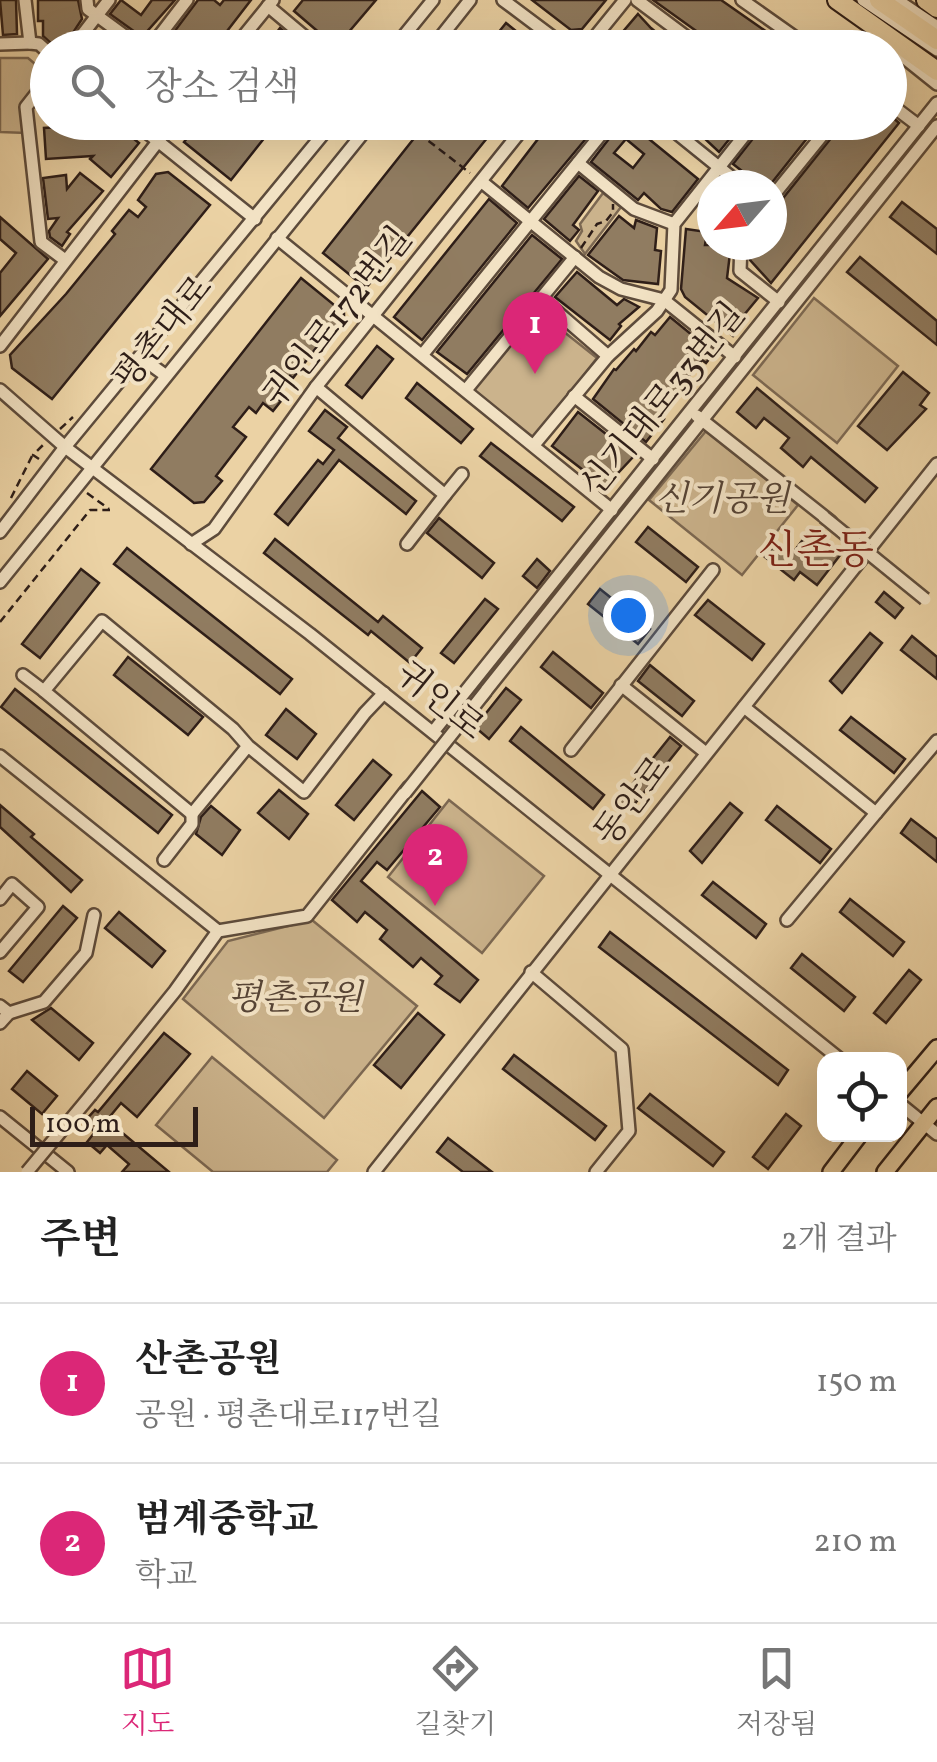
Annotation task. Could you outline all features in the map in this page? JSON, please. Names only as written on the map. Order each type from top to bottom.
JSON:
[{"type":"highway","points":[[834,0],[878,30]]},
{"type":"highway","points":[[880,0],[937,40]]},
{"type":"highway","points":[[926,0],[937,8]]},
{"type":"highway","points":[[907,50],[937,71]]},
{"type":"main road","points":[[907,1084],[937,1048]]},
{"type":"main road","points":[[884,1172],[930,1128],[937,1106]]},
{"type":"main road","points":[[831,1172],[854,1142]]},
{"type":"street","points":[[0,44],[30,43],[25,0]]},
{"type":"street","points":[[87,0],[88,9],[117,30]]},
{"type":"street","points":[[86,30],[110,0]]},
{"type":"street","points":[[164,30],[188,0]]},
{"type":"street","points":[[409,30],[433,0]]},
{"type":"street","points":[[446,30],[470,0]]},
{"type":"street","points":[[503,0],[543,30]]},
{"type":"street","points":[[601,30],[625,0]]},
{"type":"street","points":[[638,0],[678,30]]},
{"type":"street","points":[[742,0],[784,30]]},
{"type":"street","points":[[834,0],[871,30]]},
{"type":"street","points":[[863,0],[937,50]]},
{"type":"street","points":[[897,0],[937,27]]},
{"type":"street","points":[[248,30],[270,3],[299,30]]},
{"type":"street","points":[[907,60],[937,84]]},
{"type":"street","points":[[30,102],[26,107],[41,242],[65,260]]},
{"type":"street","name":"신기대로33번길","points":[[433,732],[937,103]]},
{"type":"street","points":[[907,117],[919,126]]},
{"type":"street","points":[[27,1172],[175,992],[218,931],[308,916],[937,126]]},
{"type":"street","points":[[156,140],[255,219]]},
{"type":"street","name":"평촌대로","points":[[0,532],[65,447],[319,140]]},
{"type":"street","name":"평촌대로","points":[[0,582],[357,140]]},
{"type":"street","name":"귀인로172번길","points":[[192,544],[214,529],[316,387],[514,140]]},
{"type":"street","points":[[423,354],[597,140]]},
{"type":"street","points":[[684,140],[720,169]]},
{"type":"street","points":[[534,444],[608,356],[657,312],[671,290],[674,224],[742,140]]},
{"type":"street","points":[[787,178],[818,140]]},
{"type":"street","points":[[0,346],[158,142]]},
{"type":"street","points":[[578,163],[634,209],[674,224]]},
{"type":"street","points":[[482,182],[599,277],[621,289],[664,300],[734,357]]},
{"type":"street","points":[[277,238],[612,510]]},
{"type":"street","points":[[466,390],[574,257]]},
{"type":"street","points":[[740,260],[740,271],[779,302]]},
{"type":"street","points":[[541,298],[608,356]]},
{"type":"street","points":[[140,358],[165,376]]},
{"type":"street","points":[[316,387],[445,495]]},
{"type":"street","name":"귀인로","points":[[0,390],[65,447],[433,732],[832,1052]]},
{"type":"street","points":[[574,396],[654,459]]},
{"type":"street","points":[[691,412],[924,599]]},
{"type":"street","name":"동안로","points":[[374,1172],[937,464]]},
{"type":"street","points":[[407,544],[462,474]]},
{"type":"street","points":[[824,518],[854,540]]},
{"type":"street","points":[[882,565],[937,609]]},
{"type":"street","points":[[571,750],[714,570]]},
{"type":"street","points":[[44,691],[102,620],[304,792],[384,694]]},
{"type":"street","points":[[24,675],[192,814]]},
{"type":"street","points":[[622,685],[706,753]]},
{"type":"street","points":[[460,724],[486,691]]},
{"type":"street","points":[[744,707],[876,813]]},
{"type":"street","points":[[786,920],[937,741]]},
{"type":"street","points":[[164,860],[192,824],[192,814],[248,746]]},
{"type":"street","points":[[0,756],[218,931]]},
{"type":"street","points":[[405,793],[426,762]]},
{"type":"street","points":[[0,899],[12,884],[38,907],[0,952]]},
{"type":"street","points":[[3,1014],[44,1002],[86,953],[94,915]]},
{"type":"street","points":[[530,972],[622,1049],[628,1131],[596,1172]]},
{"type":"street","points":[[907,1110],[930,1128]]},
{"type":"street","points":[[0,1117],[68,1172]]},
{"type":"path","points":[[427,140],[482,182]]},
{"type":"path","points":[[574,257],[597,224],[613,212],[612,192]]},
{"type":"path","points":[[8,504],[33,455]]},
{"type":"path","points":[[0,622],[90,510],[110,510]]},
{"type":"green space","points":[[0,58],[28,58],[30,97],[22,107],[26,133],[0,132]]},
{"type":"green space","points":[[603,193],[621,207],[585,254],[576,241],[582,231],[580,224]]},
{"type":"green space","points":[[814,298],[898,366],[837,443],[753,375]]},
{"type":"green space","points":[[535,309],[597,358],[534,439],[472,390]]},
{"type":"green space","name":"신기공원","points":[[706,431],[798,505],[742,575],[649,500]]},
{"type":"green space","points":[[449,800],[544,876],[482,953],[388,877]]},
{"type":"green space","name":"평촌공원","points":[[312,920],[417,1006],[324,1118],[183,999],[228,941]]},
{"type":"green space","points":[[212,1057],[337,1160],[327,1172],[213,1172],[156,1125]]},
{"type":"building","points":[[0,0],[16,0],[17,34],[3,35]]},
{"type":"building","points":[[38,0],[78,0],[82,19],[75,30],[43,30],[43,21],[38,21]]},
{"type":"building","points":[[121,0],[141,15],[152,0],[175,0],[148,30],[132,30],[110,14]]},
{"type":"building","points":[[198,0],[214,0],[220,5],[224,0],[251,0],[228,30],[176,30]]},
{"type":"building","points":[[303,0],[376,0],[350,30],[316,30],[294,11]]},
{"type":"building","points":[[532,0],[606,0],[582,29],[571,30]]},
{"type":"building","points":[[653,0],[721,0],[764,30],[695,30]]},
{"type":"building","points":[[638,14],[653,30],[624,30]]},
{"type":"building","points":[[45,140],[139,143],[111,177],[90,159],[93,156],[46,159]]},
{"type":"building","points":[[186,140],[263,140],[231,180]]},
{"type":"building","points":[[413,140],[485,140],[366,288],[323,253]]},
{"type":"building","points":[[537,140],[585,140],[528,208],[502,186]]},
{"type":"building","points":[[608,140],[625,140],[614,153],[633,168],[644,154],[627,140],[650,140],[697,178],[672,212],[661,209],[644,193],[638,200],[591,162]]},
{"type":"building","points":[[706,140],[729,140],[719,152]]},
{"type":"building","points":[[752,140],[806,140],[782,170],[741,170],[733,164]]},
{"type":"building","points":[[830,140],[885,140],[771,283],[750,260],[787,260],[787,193]]},
{"type":"building","points":[[168,172],[210,205],[52,399],[12,368],[10,355],[66,294],[115,234],[112,231],[129,210],[138,217],[146,207],[138,200],[156,174]]},
{"type":"building","points":[[80,173],[103,191],[67,232],[70,234],[62,246],[50,237],[49,231],[58,218],[48,219],[43,178],[66,175],[67,189]]},
{"type":"building","points":[[579,176],[598,191],[573,225],[579,230],[570,241],[544,219]]},
{"type":"building","points":[[489,199],[517,223],[422,340],[394,317]]},
{"type":"building","points":[[902,202],[937,229],[937,254],[890,217]]},
{"type":"building","points":[[619,216],[634,228],[636,220],[657,228],[655,250],[661,251],[658,284],[623,280],[588,255]]},
{"type":"building","points":[[0,217],[48,259],[0,316],[0,273],[16,253],[0,239]]},
{"type":"building","points":[[686,229],[697,231],[697,260],[729,260],[727,278],[758,298],[739,321],[743,324],[733,336],[685,297],[681,289]]},
{"type":"building","points":[[532,235],[562,259],[467,374],[437,352]]},
{"type":"building","points":[[860,257],[937,321],[937,345],[847,272]]},
{"type":"building","points":[[577,272],[617,305],[624,299],[639,307],[619,324],[610,340],[555,297]]},
{"type":"building","points":[[301,278],[344,313],[344,320],[330,339],[326,335],[274,396],[281,401],[273,411],[263,403],[256,413],[249,407],[233,427],[246,437],[216,476],[222,481],[204,502],[194,503],[151,469]]},
{"type":"building","points":[[670,317],[714,353],[706,363],[702,360],[684,382],[688,385],[680,395],[677,392],[658,415],[664,419],[646,442],[593,399],[614,369]]},
{"type":"building","points":[[377,346],[393,359],[362,398],[346,385]]},
{"type":"building","points":[[903,372],[929,393],[920,405],[926,409],[887,450],[858,426]]},
{"type":"building","points":[[417,383],[473,429],[461,443],[406,398]]},
{"type":"building","points":[[757,388],[877,488],[865,502],[811,457],[803,467],[781,448],[789,438],[764,418],[756,428],[737,412]]},
{"type":"building","points":[[325,410],[347,427],[338,438],[416,501],[406,514],[339,460],[288,525],[275,514],[318,460],[323,464],[334,450],[309,431]]},
{"type":"building","points":[[578,412],[634,456],[605,487],[552,446]]},
{"type":"building","points":[[491,443],[574,507],[562,521],[480,456]]},
{"type":"building","points":[[439,518],[494,563],[482,578],[427,533]]},
{"type":"building","points":[[648,527],[698,567],[686,582],[636,542]]},
{"type":"building","points":[[811,529],[841,554],[817,585],[800,572],[794,580],[765,557],[777,542],[792,554]]},
{"type":"building","points":[[275,539],[378,622],[383,616],[422,648],[410,663],[264,553]]},
{"type":"building","points":[[127,548],[292,679],[280,694],[114,564]]},
{"type":"building","points":[[537,559],[550,571],[537,588],[523,576]]},
{"type":"building","points":[[81,569],[99,583],[40,658],[22,644]]},
{"type":"building","points":[[600,589],[650,629],[638,644],[588,604]]},
{"type":"building","points":[[884,592],[903,608],[895,618],[876,602]]},
{"type":"building","points":[[485,599],[498,609],[454,663],[441,653]]},
{"type":"building","points":[[708,600],[764,644],[752,660],[695,615]]},
{"type":"building","points":[[870,633],[882,643],[842,693],[830,681]]},
{"type":"building","points":[[912,636],[937,657],[937,679],[901,650]]},
{"type":"building","points":[[553,652],[603,693],[591,708],[541,667]]},
{"type":"building","points":[[128,657],[203,717],[188,735],[114,675]]},
{"type":"building","points":[[650,665],[694,701],[682,716],[638,681]]},
{"type":"building","points":[[506,688],[521,700],[489,739],[475,727]]},
{"type":"building","points":[[15,689],[172,815],[158,833],[1,707]]},
{"type":"building","points":[[286,709],[316,734],[297,759],[266,735]]},
{"type":"building","points":[[851,717],[905,759],[894,773],[840,730]]},
{"type":"building","points":[[521,727],[604,795],[593,809],[510,741]]},
{"type":"building","points":[[670,737],[681,746],[629,811],[618,802]]},
{"type":"building","points":[[373,760],[391,775],[354,820],[336,805]]},
{"type":"building","points":[[279,790],[308,814],[289,839],[258,813]]},
{"type":"building","points":[[422,791],[440,807],[387,870],[377,862],[361,881],[478,980],[460,1002],[435,984],[442,976],[421,958],[413,967],[380,939],[387,930],[365,912],[357,922],[332,900]]},
{"type":"building","points":[[730,803],[742,813],[702,863],[690,851]]},
{"type":"building","points":[[0,805],[82,880],[71,892],[0,827]]},
{"type":"building","points":[[211,806],[240,830],[222,855],[196,834],[201,817]]},
{"type":"building","points":[[777,806],[831,849],[820,863],[766,820]]},
{"type":"building","points":[[911,819],[937,839],[937,862],[901,833]]},
{"type":"building","points":[[713,882],[766,924],[756,938],[702,895]]},
{"type":"building","points":[[850,899],[904,942],[893,956],[840,912]]},
{"type":"building","points":[[63,906],[77,918],[23,982],[9,971]]},
{"type":"building","points":[[119,912],[165,951],[152,967],[105,928]]},
{"type":"building","points":[[610,932],[788,1070],[778,1085],[599,947]]},
{"type":"building","points":[[802,954],[855,997],[844,1011],[791,968]]},
{"type":"building","points":[[909,970],[921,980],[886,1023],[874,1013]]},
{"type":"building","points":[[51,1008],[93,1043],[79,1060],[32,1020]]},
{"type":"building","points":[[418,1013],[444,1035],[401,1088],[374,1065]]},
{"type":"building","points":[[164,1033],[190,1054],[137,1117],[121,1103],[107,1120],[169,1172],[122,1172],[129,1164],[107,1145],[100,1153],[87,1142],[95,1132],[84,1122],[95,1110],[98,1112]]},
{"type":"building","points":[[514,1055],[606,1126],[595,1140],[503,1069]]},
{"type":"building","points":[[27,1071],[57,1096],[42,1114],[12,1089]]},
{"type":"building","points":[[650,1094],[724,1152],[713,1166],[638,1108]]},
{"type":"building","points":[[786,1114],[801,1126],[768,1169],[753,1157]]},
{"type":"building","points":[[448,1138],[492,1172],[463,1172],[437,1152]]},
{"type":"place","name":"산촌공원","points":[[535,374]]},
{"type":"place","name":"범계중학교","points":[[435,906]]},
{"type":"district","name":"신촌동","points":[[816,553]]}]
